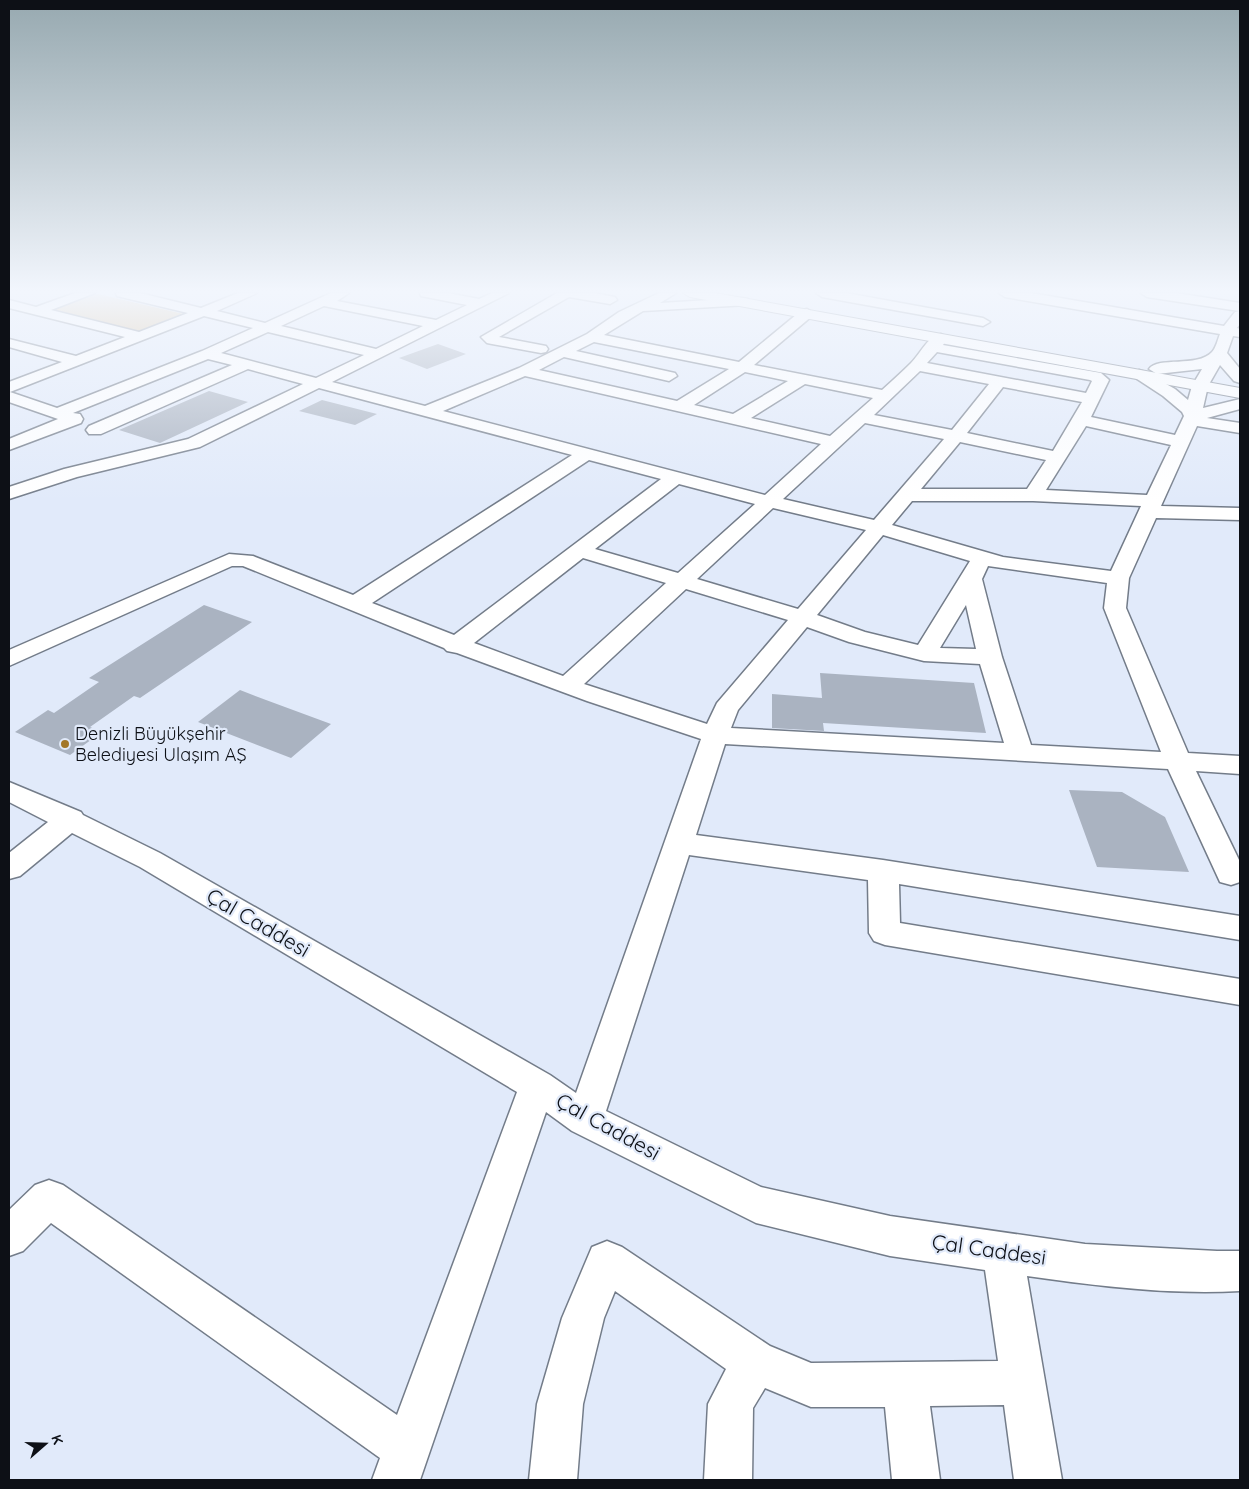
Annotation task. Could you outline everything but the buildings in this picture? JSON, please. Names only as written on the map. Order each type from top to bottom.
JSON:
[{"type":"main road","points":[[1060,362],[1139,375],[1203,382],[1240,383]]},
{"type":"main road","points":[[1120,362],[1157,369],[1240,393]]},
{"type":"street","points":[[10,396],[76,362]]},
{"type":"street","points":[[9,445],[66,416],[188,362]]},
{"type":"street","points":[[236,362],[428,411],[770,502],[878,527],[1001,563],[1071,574],[1118,578]]},
{"type":"street","points":[[10,396],[66,416],[104,446],[166,454],[194,443],[363,362]]},
{"type":"street","points":[[485,387],[521,362]]},
{"type":"street","points":[[428,411],[541,362]]},
{"type":"street","points":[[609,362],[669,376]]},
{"type":"street","points":[[640,397],[687,362]]},
{"type":"street","points":[[720,362],[884,395]]},
{"type":"street","points":[[681,406],[747,362]]},
{"type":"street","points":[[567,686],[770,502],[920,362]]},
{"type":"street","points":[[1030,362],[1095,376],[1101,380],[1081,420],[1033,495]]},
{"type":"street","points":[[1157,369],[1204,362]]},
{"type":"street","points":[[1214,362],[1203,382],[1192,419],[1118,578],[1115,608],[1178,761],[1230,874]]},
{"type":"street","points":[[1226,362],[1240,378]]},
{"type":"street","points":[[9,493],[54,477],[245,365]]},
{"type":"street","points":[[917,366],[1092,399]]},
{"type":"street","points":[[524,371],[834,442]]},
{"type":"street","points":[[1139,375],[1175,395],[1187,406],[1192,419]]},
{"type":"street","points":[[738,419],[802,379]]},
{"type":"street","points":[[585,1120],[678,843],[726,708],[957,435],[999,382]]},
{"type":"street","points":[[1192,419],[1215,408],[1240,404]]},
{"type":"street","points":[[861,417],[1058,457]]},
{"type":"street","points":[[1192,419],[1240,428]]},
{"type":"street","points":[[1081,420],[1181,442]]},
{"type":"street","points":[[355,604],[586,454]]},
{"type":"street","points":[[455,646],[676,477]]},
{"type":"street","points":[[906,495],[1033,495],[1240,514]]},
{"type":"street","points":[[580,551],[802,616],[857,637],[924,654],[990,657]]},
{"type":"street","points":[[924,654],[982,558]]},
{"type":"street","points":[[9,659],[229,560],[246,560],[455,646],[638,712],[715,735],[1240,765]]},
{"type":"street","points":[[971,579],[990,657],[1020,751]]},
{"type":"street","name":"Çal Caddesi","points":[[9,791],[71,819],[159,865],[538,1086],[585,1120],[756,1204],[890,1236],[1085,1264],[1217,1272],[1240,1271]]},
{"type":"street","points":[[9,868],[71,819]]},
{"type":"street","points":[[678,843],[883,870],[1240,928]]},
{"type":"street","points":[[883,870],[885,933],[1240,992]]},
{"type":"street","points":[[9,1237],[48,1198],[402,1465],[538,1086]]},
{"type":"street","points":[[1003,1252],[1038,1480]]},
{"type":"street","points":[[553,1480],[560,1404],[584,1318],[607,1261],[755,1362],[811,1386],[1022,1382]]},
{"type":"street","points":[[728,1480],[731,1404],[755,1362]]},
{"type":"street","points":[[905,1384],[916,1480]]},
{"type":"place","name":"Denizli Büyükşehir Belediyesi Ulaşım AŞ","points":[[65,744]]}]
